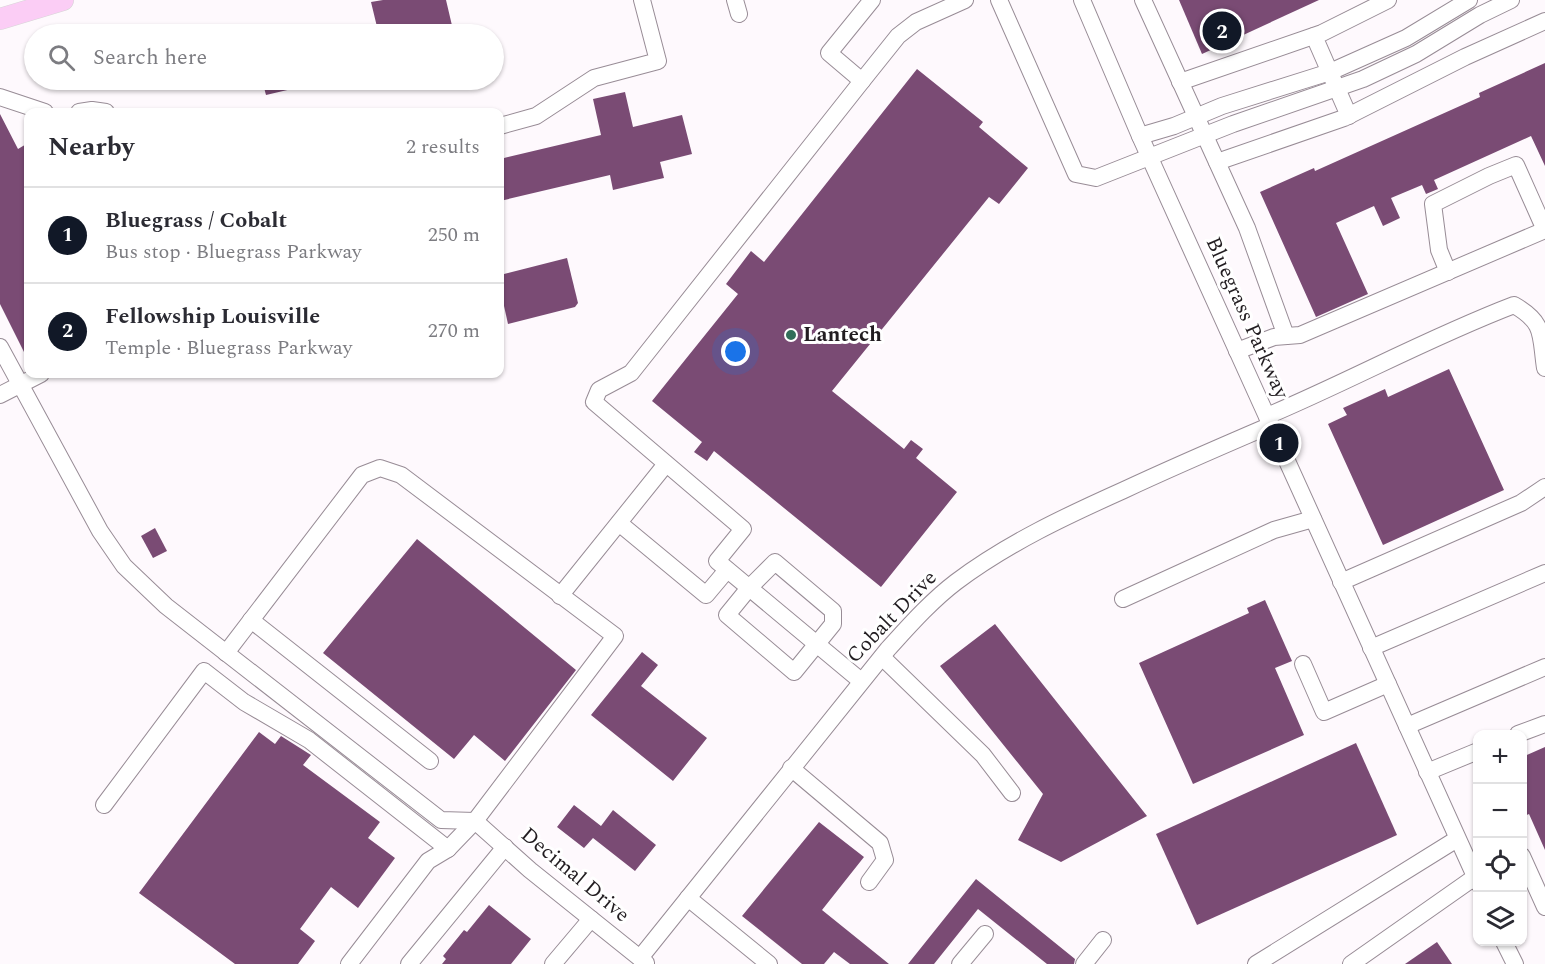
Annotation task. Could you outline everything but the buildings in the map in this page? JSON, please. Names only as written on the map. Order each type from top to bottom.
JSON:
[{"type":"main road","points":[[0,19],[63,0]]},
{"type":"street","points":[[504,125],[536,116],[594,78],[658,61],[642,0]]},
{"type":"street","points":[[862,81],[829,53],[872,0]]},
{"type":"street","points":[[861,681],[717,561],[742,529],[594,402],[599,390],[631,373],[897,36],[916,22],[965,0]]},
{"type":"street","points":[[999,0],[1076,174],[1096,178],[1203,135],[1390,68],[1473,5]]},
{"type":"street","name":"Bluegrass Parkway","points":[[1082,0],[1140,136],[1473,874]]},
{"type":"street","points":[[1143,0],[1247,228],[1286,336]]},
{"type":"street","points":[[1180,82],[1314,36],[1388,0]]},
{"type":"street","points":[[1140,136],[1330,72],[1473,5],[1511,0]]},
{"type":"street","points":[[1217,162],[1349,116],[1465,57],[1545,21]]},
{"type":"street","points":[[1314,36],[1349,116]]},
{"type":"street","points":[[0,97],[33,108]]},
{"type":"street","points":[[1238,351],[1274,337],[1300,336],[1448,272],[1545,230],[1516,165],[1433,204],[1439,250],[1448,272]]},
{"type":"street","name":"Cobalt Drive","points":[[643,961],[688,898],[791,768],[913,621],[955,583],[1008,547],[1319,394],[1475,320],[1514,305],[1527,311],[1540,324],[1544,335],[1545,368]]},
{"type":"street","points":[[0,346],[100,531],[124,566],[166,606],[441,820],[475,821]]},
{"type":"street","points":[[0,396],[34,378]]},
{"type":"street","points":[[560,596],[666,464]]},
{"type":"street","points":[[226,652],[362,476],[380,468],[401,475],[615,636],[475,821],[448,849],[428,861],[349,964]]},
{"type":"street","points":[[1341,582],[1521,503],[1545,487]]},
{"type":"street","points":[[1123,599],[1274,530],[1313,519]]},
{"type":"street","points":[[619,523],[706,595],[728,570]]},
{"type":"street","points":[[775,562],[833,611],[833,624],[817,644],[794,672],[727,615],[749,588],[775,562]]},
{"type":"street","points":[[1371,648],[1545,573]]},
{"type":"street","points":[[251,620],[430,761]]},
{"type":"street","points":[[882,657],[983,755],[1012,793]]},
{"type":"street","points":[[1303,664],[1324,712],[1388,684]]},
{"type":"street","points":[[1407,726],[1545,667]]},
{"type":"street","points":[[104,805],[204,672],[244,702],[309,740],[448,849]]},
{"type":"street","points":[[1527,731],[1545,724]]},
{"type":"street","points":[[1427,772],[1473,755]]},
{"type":"street","points":[[791,768],[880,843],[885,860],[869,882]]},
{"type":"street","name":"Decimal Drive","points":[[475,821],[530,870],[643,961]]},
{"type":"street","points":[[1257,964],[1457,839]]},
{"type":"street","points":[[409,964],[505,847]]},
{"type":"street","points":[[1527,867],[1545,907]]},
{"type":"street","points":[[1351,964],[1473,882]]},
{"type":"street","points":[[688,898],[769,964]]},
{"type":"street","points":[[553,964],[591,919]]},
{"type":"street","points":[[960,964],[985,934]]},
{"type":"street","points":[[1084,964],[1103,940]]},
{"type":"street","points":[[1506,946],[1515,964]]},
{"type":"place","name":"Fellowship Louisville","points":[[1222,31]]},
{"type":"place","name":"Lantech","points":[[791,335]]},
{"type":"place","name":"Bluegrass / Cobalt","points":[[1279,443]]}]
